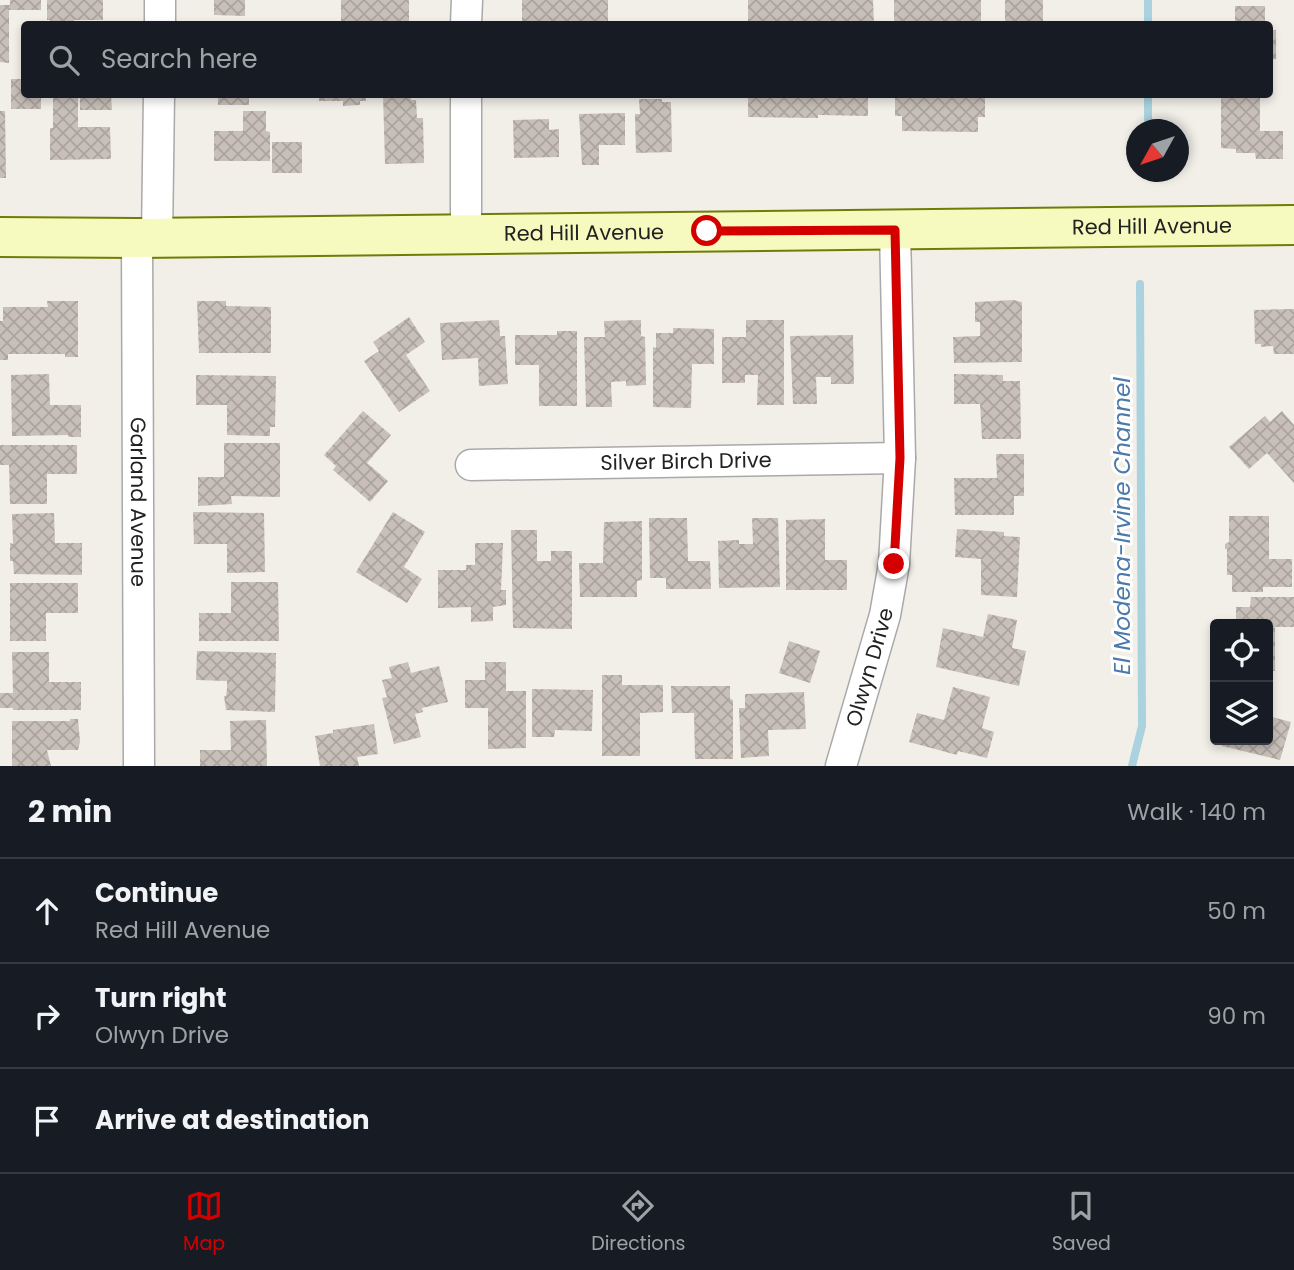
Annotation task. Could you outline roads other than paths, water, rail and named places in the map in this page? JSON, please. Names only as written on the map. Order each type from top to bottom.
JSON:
[{"type":"main road","name":"Red Hill Avenue","points":[[0,237],[147,238],[1294,225]]},
{"type":"street","points":[[160,0],[160,21]]},
{"type":"street","points":[[466,21],[467,0]]},
{"type":"street","name":"Garland Avenue","points":[[139,766],[147,238],[159,98]]},
{"type":"street","points":[[466,98],[466,233]]},
{"type":"street","name":"Olwyn Drive","points":[[841,766],[885,615],[894,564],[900,458],[895,230]]},
{"type":"street","name":"Silver Birch Drive","points":[[471,465],[900,458]]},
{"type":"waterway","name":"El Modena-Irvine Channel","points":[[1148,0],[1148,21]]},
{"type":"waterway","name":"El Modena-Irvine Channel","points":[[1148,98],[1148,119]]},
{"type":"waterway","name":"El Modena-Irvine Channel","points":[[1132,766],[1142,726],[1140,284]]}]
